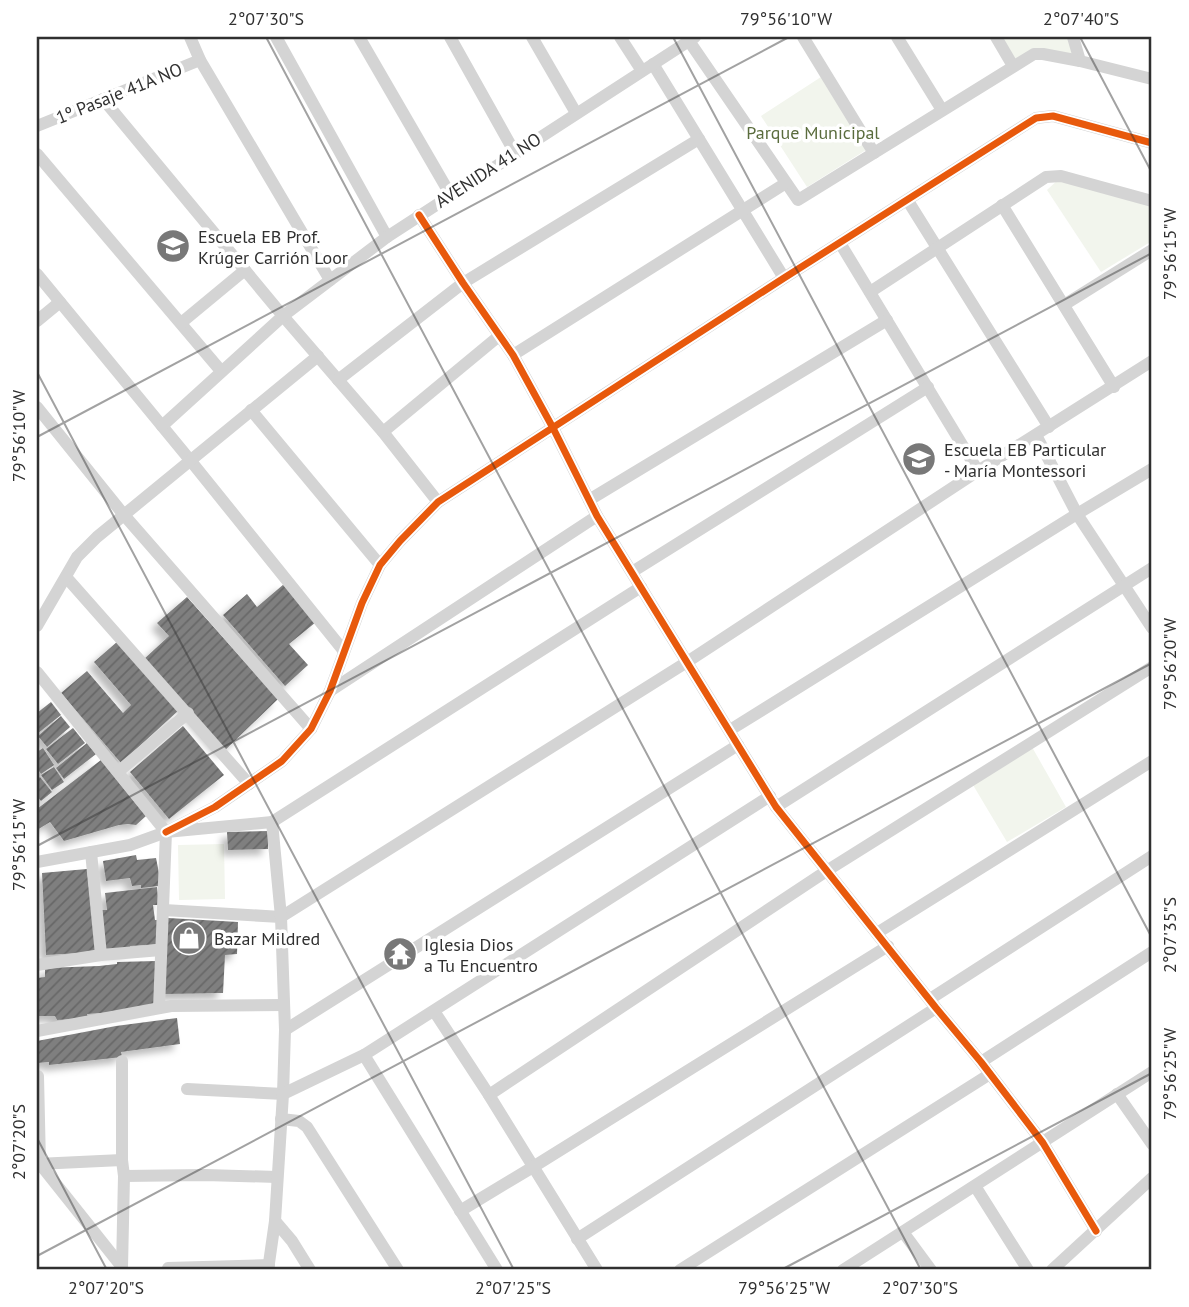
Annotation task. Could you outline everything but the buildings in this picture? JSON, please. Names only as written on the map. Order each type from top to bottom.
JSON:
[{"type":"street","points":[[190,37],[330,280]]},
{"type":"street","points":[[276,37],[387,237]]},
{"type":"street","points":[[359,37],[450,194]]},
{"type":"street","points":[[450,37],[515,153]]},
{"type":"street","points":[[531,37],[576,113]]},
{"type":"street","points":[[620,37],[647,68],[699,139],[784,278]]},
{"type":"street","points":[[803,37],[874,153]]},
{"type":"street","points":[[897,37],[942,110]]},
{"type":"street","points":[[996,37],[1013,66]]},
{"type":"street","points":[[1073,37],[1080,61]]},
{"type":"street","points":[[692,39],[798,200],[1013,66],[1037,54],[1080,61],[1152,79]]},
{"type":"street","name":"AVENIDA 41 NO","points":[[162,426],[283,316],[387,237],[692,39]]},
{"type":"street","name":"1º Pasaje 41A NO","points":[[37,127],[201,60]]},
{"type":"street","points":[[103,99],[383,432],[438,502]]},
{"type":"street","points":[[37,862],[130,845],[166,832],[215,807],[282,761],[311,729],[330,691],[343,650],[380,565],[438,502],[784,278],[1037,118],[1053,116],[1152,143]]},
{"type":"street","points":[[338,380],[463,283],[699,139]]},
{"type":"street","points":[[37,154],[221,371]]},
{"type":"street","points":[[870,292],[1046,177],[1061,176],[1152,201]]},
{"type":"street","points":[[513,355],[786,183]]},
{"type":"street","points":[[908,201],[1049,427]]},
{"type":"street","points":[[1002,205],[1114,387]]},
{"type":"street","points":[[419,215],[513,355],[597,516],[773,801],[1043,1143],[1096,1231]]},
{"type":"street","points":[[840,243],[978,471]]},
{"type":"street","points":[[1064,305],[1152,250]]},
{"type":"street","points":[[181,323],[245,270]]},
{"type":"street","points":[[37,274],[343,650]]},
{"type":"street","points":[[37,321],[60,302]]},
{"type":"street","points":[[589,500],[887,320]]},
{"type":"street","points":[[383,432],[499,336]]},
{"type":"street","points":[[37,625],[77,557],[97,537],[318,356]]},
{"type":"street","points":[[164,910],[281,917],[687,662],[978,471],[1152,362]]},
{"type":"street","points":[[632,572],[928,387]]},
{"type":"street","points":[[37,407],[124,515],[311,729]]},
{"type":"street","points":[[251,410],[380,565]]},
{"type":"street","points":[[1036,435],[1077,514],[1152,628]]},
{"type":"street","points":[[730,730],[1152,469]]},
{"type":"street","points":[[330,691],[597,516]]},
{"type":"street","points":[[187,1089],[283,1094],[364,1055],[1152,568]]},
{"type":"street","points":[[66,577],[249,784]]},
{"type":"street","points":[[166,832],[272,822],[641,587]]},
{"type":"street","points":[[489,1095],[828,870],[1152,667]]},
{"type":"street","points":[[37,672],[166,832],[159,1008]]},
{"type":"street","points":[[118,772],[188,713]]},
{"type":"street","points":[[285,1030],[738,745]]},
{"type":"street","points":[[877,933],[1152,761]]},
{"type":"street","points":[[169,1268],[268,1268],[275,1221],[285,1030],[281,917],[272,822]]},
{"type":"street","points":[[91,852],[101,956]]},
{"type":"street","points":[[577,1239],[1152,856]]},
{"type":"street","points":[[460,1210],[888,946]]},
{"type":"street","points":[[37,965],[160,950]]},
{"type":"street","points":[[981,1062],[1152,953]]},
{"type":"street","points":[[37,1031],[171,1006],[284,1005]]},
{"type":"street","points":[[435,1011],[597,1270]]},
{"type":"street","points":[[364,1055],[497,1270]]},
{"type":"street","points":[[38,1076],[38,1164],[122,1267],[122,1061]]},
{"type":"street","points":[[843,1270],[1152,1072]]},
{"type":"street","points":[[680,1270],[990,1074]]},
{"type":"street","points":[[1117,1094],[1152,1144]]},
{"type":"street","points":[[281,1119],[299,1121],[307,1127],[398,1270]]},
{"type":"street","points":[[38,1164],[122,1160]]},
{"type":"street","points":[[124,1176],[277,1177]]},
{"type":"street","points":[[1052,1270],[1150,1185]]},
{"type":"street","points":[[975,1186],[1028,1270]]},
{"type":"street","points":[[275,1221],[292,1241],[310,1270]]},
{"type":"street","points":[[903,1232],[931,1270]]},
{"type":"green space","points":[[1002,37],[1068,37],[1074,56],[1015,59]]},
{"type":"green space","name":"Parque Municipal","points":[[821,77],[866,150],[807,187],[761,116]]},
{"type":"green space","points":[[1059,179],[1152,204],[1152,241],[1101,272],[1047,190]]},
{"type":"green space","points":[[1032,747],[1066,807],[1007,842],[973,785]]},
{"type":"green space","points":[[224,844],[225,899],[179,900],[178,845]]},
{"type":"cycle path","points":[[166,832],[215,807],[282,761],[311,729],[330,691],[362,603],[380,565],[438,502],[1036,118],[1053,116],[1152,143]]},
{"type":"cycle path","points":[[419,215],[513,355],[597,516],[776,807],[1043,1143],[1096,1231]]},
{"type":"place","name":"Escuela EB Prof. Krúger Carrión Loor","points":[[173,246]]},
{"type":"place","name":"Escuela EB Particular - María Montessori","points":[[919,459]]},
{"type":"place","name":"Bazar Mildred","points":[[189,938]]},
{"type":"place","name":"Iglesia Dios a Tu Encuentro","points":[[400,954]]}]
